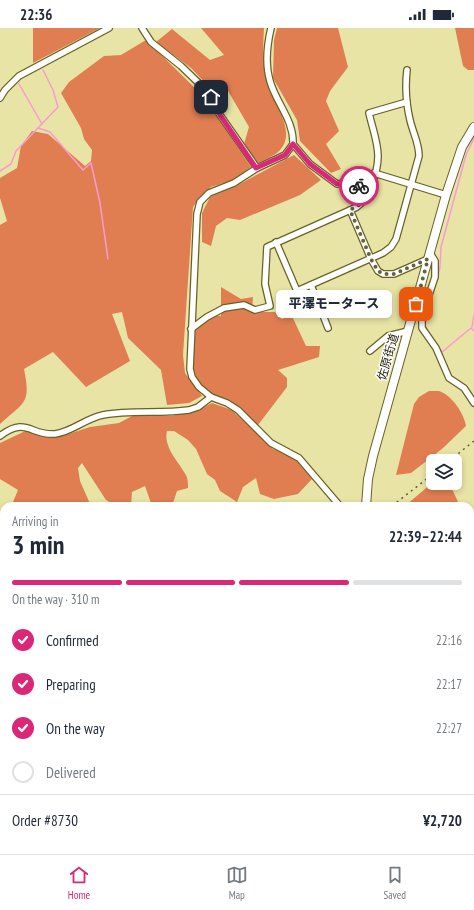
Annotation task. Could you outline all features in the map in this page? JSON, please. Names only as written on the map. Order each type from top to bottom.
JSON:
[{"type":"highway","name":"佐原街道","points":[[366,502],[373,456],[446,195],[462,147],[474,128]]},
{"type":"street","points":[[0,98],[5,90],[19,76],[109,28]]},
{"type":"street","points":[[142,28],[151,42],[181,66],[207,91],[220,115],[256,168]]},
{"type":"street","points":[[270,28],[268,71],[272,89],[292,130],[293,144],[310,164],[337,184],[354,182],[369,192]]},
{"type":"street","points":[[276,242],[297,291],[387,251],[395,242],[412,184],[419,151],[407,102],[405,87],[407,70]]},
{"type":"street","points":[[191,329],[207,316],[224,308],[244,305],[255,310],[270,306],[265,284],[267,247],[361,204],[369,192],[378,157],[378,150],[369,113],[407,102]]},
{"type":"street","points":[[293,144],[285,155],[256,168],[234,183],[209,193],[200,202],[197,214],[190,362],[192,377],[199,387],[211,397],[227,403],[238,410],[271,443],[299,458],[337,502]]},
{"type":"street","points":[[374,173],[446,195]]},
{"type":"street","points":[[350,210],[371,259],[378,271],[389,275],[412,268],[429,256],[436,261],[435,277],[422,316],[422,328],[436,348],[449,378],[464,388],[474,403]]},
{"type":"street","points":[[311,285],[328,328]]},
{"type":"street","points":[[370,351],[388,336],[408,331]]},
{"type":"street","points":[[0,436],[15,427],[29,428],[54,434],[63,432],[88,419],[103,415],[189,410],[198,407],[211,397]]},
{"type":"shaded area","points":[[33,28],[100,28],[33,63]]},
{"type":"shaded area","points":[[201,28],[264,28],[263,56],[265,76],[270,92],[283,119],[286,128],[286,137],[283,145],[277,153],[258,163],[244,144],[249,127],[224,84],[213,91],[191,68],[156,42],[172,29],[210,60],[224,55]]},
{"type":"shaded area","points":[[277,28],[338,28],[348,67],[330,91],[326,101],[339,131],[326,144],[341,169],[331,173],[300,141],[297,120],[273,78],[274,40]]},
{"type":"shaded area","points":[[455,28],[474,28],[474,70],[468,70],[463,66]]},
{"type":"shaded area","points":[[146,40],[202,95],[251,167],[233,180],[211,187],[200,197],[193,207],[183,355],[185,373],[202,396],[189,403],[167,405],[161,370],[128,338],[122,312],[112,314],[130,361],[86,387],[53,352],[24,369],[27,389],[24,401],[0,424],[0,225],[7,221],[0,198],[0,178],[17,168],[21,146],[32,131],[48,134],[85,166],[91,161],[92,150],[84,139],[81,128],[61,93],[69,82],[104,56],[121,55]]},
{"type":"shaded area","points":[[294,155],[321,180],[300,195],[240,220],[227,218],[216,226],[211,246],[202,242],[202,213],[210,197],[234,187]]},
{"type":"shaded area","points":[[221,287],[241,299],[253,297],[252,312],[275,312],[282,319],[291,314],[306,346],[320,346],[319,357],[278,370],[287,378],[287,387],[258,425],[202,387],[194,374],[192,344],[194,329],[210,315],[221,316]]},
{"type":"shaded area","points":[[429,391],[439,391],[444,393],[457,406],[463,416],[466,426],[435,454],[426,454],[426,461],[411,473],[396,475],[414,404],[419,397]]},
{"type":"shaded area","points":[[212,403],[232,410],[273,449],[286,453],[296,460],[312,479],[298,494],[274,499],[260,494],[256,478],[243,487],[237,502],[220,491],[215,480],[207,474],[196,449],[188,440],[174,431],[167,431],[166,437],[169,449],[186,475],[188,483],[188,488],[177,491],[173,502],[151,502],[145,486],[132,492],[131,502],[109,502],[106,500],[82,463],[78,468],[80,481],[89,502],[13,502],[18,490],[0,479],[0,443],[34,427],[43,437],[62,436],[90,427],[119,423],[132,416],[171,416],[194,412]]},
{"type":"shaded area","points":[[426,488],[426,490],[452,490],[458,502],[410,502]]},
{"type":"waterway","points":[[0,171],[11,164],[16,151],[58,107],[53,90],[43,70]]},
{"type":"waterway","points":[[19,84],[42,124]]},
{"type":"waterway","points":[[38,128],[50,132],[83,170],[91,163],[100,203],[108,259]]},
{"type":"waterway","points":[[438,277],[441,247],[466,155],[474,138]]},
{"type":"waterway","points":[[434,290],[435,284]]},
{"type":"waterway","points":[[432,295],[425,325],[432,338]]},
{"type":"waterway","points":[[472,327],[474,315]]},
{"type":"waterway","points":[[439,348],[442,352],[471,328],[474,331]]},
{"type":"railway","points":[[458,454],[474,441]]},
{"type":"railway","points":[[397,502],[426,479]]},
{"type":"way so far","points":[[359,186],[369,192],[361,204],[350,210],[374,266],[378,271],[383,274],[394,274],[412,268],[428,259],[416,304]]},
{"type":"place","name":"平澤モータース","points":[[416,304]]},
{"type":"route","points":[[211,97],[220,115],[256,168],[285,155],[292,148],[293,144],[310,164],[337,184],[341,185],[354,182],[359,186]]}]
